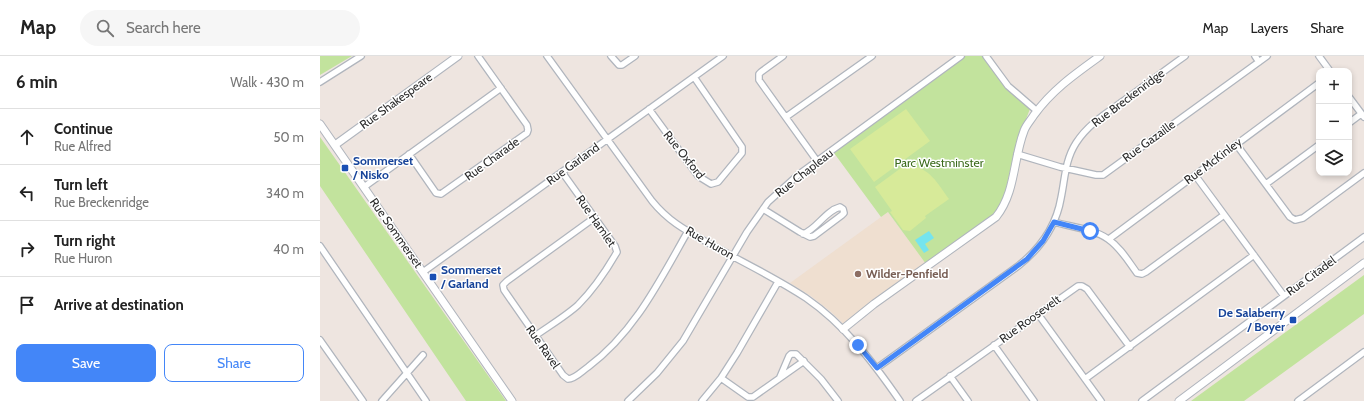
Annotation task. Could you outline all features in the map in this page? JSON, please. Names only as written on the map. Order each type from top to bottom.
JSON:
[{"type":"street","points":[[320,82],[361,56]]},
{"type":"street","name":"Rue Shakespeare","points":[[335,145],[458,56]]},
{"type":"street","name":"Rue Charade","points":[[410,154],[436,193],[441,194],[527,132],[528,127],[478,56]]},
{"type":"street","name":"Rue Huron","points":[[547,56],[659,210],[672,222],[778,282],[819,308],[843,329],[858,345],[877,368],[900,401]]},
{"type":"street","points":[[611,56],[619,65],[635,56]]},
{"type":"street","name":"Rue Garland","points":[[423,272],[723,56]]},
{"type":"street","points":[[783,56],[761,72],[759,77],[761,83],[817,161]]},
{"type":"street","points":[[786,117],[872,56]]},
{"type":"street","name":"Rue Chapleau","points":[[630,400],[657,373],[683,341],[747,232],[763,209],[785,185],[961,56]]},
{"type":"street","points":[[986,56],[1008,86],[1037,111]]},
{"type":"street","points":[[843,329],[874,304],[996,217],[1008,198],[1017,154],[1025,129],[1037,111],[1058,87],[1100,56]]},
{"type":"street","name":"Rue Breckenridge","points":[[877,368],[1027,259],[1043,241],[1054,222],[1061,198],[1066,168],[1075,144],[1091,125],[1185,56]]},
{"type":"street","points":[[1255,56],[1259,62]]},
{"type":"street","name":"Rue Gazaille","points":[[1017,154],[1066,168],[1096,175],[1103,175],[1268,56]]},
{"type":"street","points":[[1319,56],[1328,68]]},
{"type":"street","name":"Rue Oxford","points":[[649,109],[698,176],[711,184],[718,182],[742,153],[742,147],[694,77]]},
{"type":"street","name":"Rue McKinley","points":[[1109,239],[1316,85]]},
{"type":"street","points":[[364,187],[501,88]]},
{"type":"street","points":[[1352,101],[1363,115],[1352,121]]},
{"type":"street","name":"Rue Sommerset","points":[[320,124],[512,401]]},
{"type":"street","points":[[1236,144],[1290,217],[1298,220],[1303,218],[1364,173]]},
{"type":"street","points":[[1266,184],[1316,147]]},
{"type":"street","name":"Rue Hamlet","points":[[535,336],[577,306],[585,298],[603,275],[617,252],[615,246],[562,172]]},
{"type":"street","points":[[1195,175],[1284,296]]},
{"type":"street","points":[[763,209],[803,234],[810,237],[814,236],[842,216],[844,213],[843,209],[840,207],[837,208],[809,231],[803,234]]},
{"type":"street","points":[[1054,222],[1090,231],[1109,239],[1121,250],[1138,272],[1144,273],[1224,215]]},
{"type":"street","name":"Rue Ravel","points":[[594,218],[504,283],[503,288],[565,378],[568,379],[573,378],[607,351],[629,327],[645,306],[688,231]]},
{"type":"street","name":"Rue Citadel","points":[[1142,401],[1364,237]]},
{"type":"street","points":[[320,246],[426,401]]},
{"type":"street","points":[[1085,379],[1254,255]]},
{"type":"street","points":[[1179,401],[1364,264]]},
{"type":"street","points":[[702,401],[721,378],[738,353],[778,282]]},
{"type":"street","name":"Rue Roosevelt","points":[[916,401],[1075,287],[1082,286],[1087,290],[1130,347]]},
{"type":"street","points":[[1038,314],[1101,401]]},
{"type":"street","points":[[320,340],[363,401]]},
{"type":"street","points":[[994,345],[1034,401]]},
{"type":"street","points":[[1298,401],[1364,352]]},
{"type":"street","points":[[779,378],[791,354],[796,354],[821,379],[835,400]]},
{"type":"street","points":[[382,401],[423,356]]},
{"type":"street","points":[[721,378],[750,398],[756,396],[804,361]]},
{"type":"street","points":[[950,376],[968,401]]},
{"type":"shaded area","name":"Wilder-Penfield","points":[[888,212],[926,264],[844,324],[811,296],[790,283]]},
{"type":"green space","points":[[320,56],[352,56],[320,75]]},
{"type":"green space","name":"Parc Westminster","points":[[964,56],[982,56],[1006,88],[1030,109],[1021,131],[1004,195],[998,211],[993,218],[926,264],[888,212],[881,217],[834,153]]},
{"type":"green space","points":[[906,109],[930,141],[874,182],[850,149]]},
{"type":"green space","points":[[320,137],[506,401],[466,401],[320,186]]},
{"type":"green space","points":[[908,166],[922,169],[927,172],[937,182],[949,199],[925,216],[926,218],[910,231],[903,230],[875,187],[901,168]]},
{"type":"green space","points":[[1364,275],[1364,314],[1244,401],[1191,401]]},
{"type":"water","points":[[929,231],[934,238],[925,244],[929,250],[924,253],[915,240]]},
{"type":"place","name":"Sommerset / Nisko","points":[[345,168]]},
{"type":"place","name":"Wilder-Penfield","points":[[858,274]]},
{"type":"place","name":"Sommerset / Garland","points":[[433,277]]},
{"type":"place","name":"De Salaberry / Boyer","points":[[1293,320]]},
{"type":"route","points":[[858,345],[877,368],[1027,259],[1039,247],[1054,222],[1090,231]]}]
